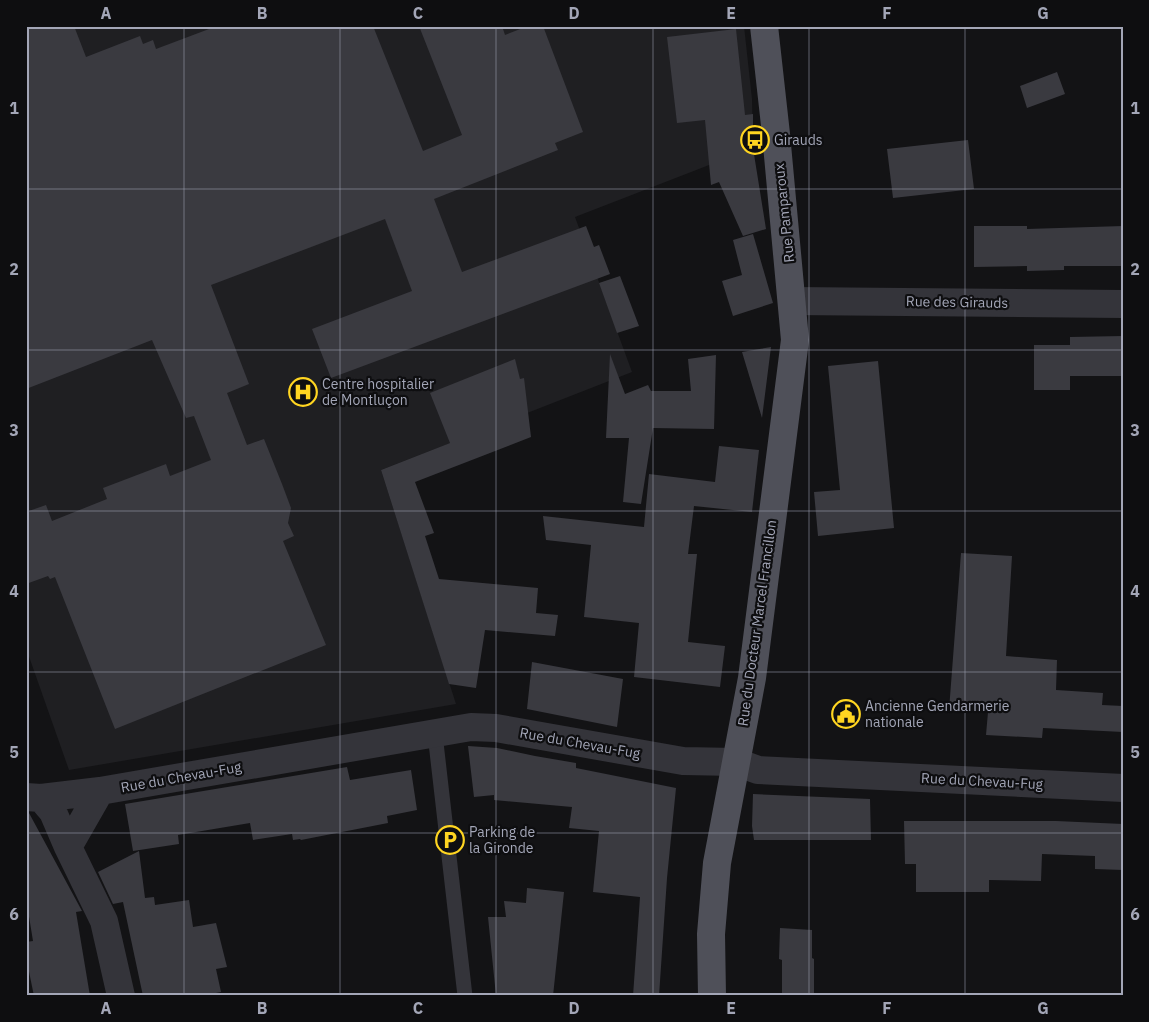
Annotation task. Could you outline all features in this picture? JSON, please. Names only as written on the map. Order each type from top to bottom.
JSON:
[{"type":"main road","name":"Rue Pamparoux","points":[[764,26],[795,340]]},
{"type":"main road","name":"Rue du Docteur Marcel Francillon","points":[[712,996],[711,934],[718,863],[752,678],[795,340]]},
{"type":"street","name":"Rue des Girauds","points":[[792,301],[1123,304]]},
{"type":"street","name":"Rue du Chevau-Fug","points":[[34,797],[100,791],[471,728],[496,728],[683,761],[736,762],[758,770],[1123,788]]},
{"type":"street","points":[[68,847],[100,791]]},
{"type":"street","points":[[34,797],[53,812],[104,921],[121,996]]},
{"type":"lane","points":[[435,734],[465,996]]},
{"type":"shaded area","name":"Centre hospitalier de Montluçon","points":[[26,26],[744,26],[752,99],[753,148],[575,217],[632,372],[381,470],[456,704],[69,770],[26,648]]},
{"type":"building","points":[[26,26],[74,26],[86,57],[140,36],[143,44],[153,40],[156,49],[217,26],[373,26],[423,151],[462,135],[419,26],[502,26],[505,35],[528,26],[543,26],[583,132],[555,143],[558,150],[434,199],[462,272],[586,226],[594,247],[599,245],[610,274],[331,378],[312,329],[412,291],[385,219],[211,285],[249,384],[227,393],[247,445],[264,439],[282,484],[291,508],[288,523],[294,536],[283,541],[326,645],[115,729],[55,577],[50,579],[48,576],[26,584],[26,512],[46,505],[52,521],[107,499],[103,488],[166,464],[170,476],[211,460],[194,416],[186,418],[152,340],[26,389]]},
{"type":"building","points":[[736,29],[745,115],[753,114],[753,148],[766,229],[743,236],[719,182],[711,185],[705,120],[677,123],[667,37]]},
{"type":"building","points":[[1057,72],[1065,94],[1027,108],[1020,86]]},
{"type":"building","points":[[968,140],[974,189],[893,198],[887,149]]},
{"type":"building","points":[[974,226],[1027,226],[1027,229],[1123,226],[1123,266],[1064,266],[1064,270],[1027,271],[1027,266],[974,267]]},
{"type":"building","points":[[753,234],[773,303],[733,316],[722,281],[742,275],[733,240]]},
{"type":"building","points":[[620,276],[639,326],[617,333],[599,283]]},
{"type":"building","points":[[1123,336],[1123,376],[1070,376],[1070,390],[1034,390],[1034,345],[1070,345],[1070,337]]},
{"type":"building","points":[[771,347],[762,418],[742,352]]},
{"type":"building","points":[[610,354],[625,394],[648,385],[651,391],[691,391],[688,359],[716,355],[714,429],[653,428],[641,504],[623,502],[629,438],[606,438]]},
{"type":"building","points":[[515,359],[520,379],[524,378],[531,437],[415,482],[434,533],[425,536],[439,579],[538,588],[536,613],[558,615],[555,636],[485,630],[476,688],[449,684],[381,470],[450,443],[430,393]]},
{"type":"building","points":[[878,361],[894,528],[818,536],[814,492],[840,490],[828,366]]},
{"type":"building","points":[[719,446],[759,450],[752,512],[694,506],[688,554],[697,554],[688,642],[725,646],[720,687],[634,677],[639,623],[584,617],[591,545],[546,540],[543,516],[644,527],[649,474],[715,482]]},
{"type":"building","points":[[961,553],[1012,556],[1006,656],[1057,660],[1056,690],[1103,693],[1102,705],[1123,706],[1123,732],[1043,728],[1042,738],[986,735],[988,712],[949,710]]},
{"type":"building","points":[[532,662],[623,679],[617,727],[527,709]]},
{"type":"building","points":[[468,746],[497,748],[576,763],[576,768],[676,788],[667,878],[659,996],[633,996],[640,897],[593,892],[599,831],[569,828],[572,807],[494,800],[494,795],[474,797]]},
{"type":"building","points":[[347,767],[350,780],[411,770],[417,810],[387,816],[388,823],[301,840],[293,840],[292,834],[253,840],[250,823],[178,835],[179,844],[133,851],[125,804]]},
{"type":"building","points":[[753,794],[870,799],[871,840],[754,840],[752,826]]},
{"type":"building","points":[[26,813],[29,813],[82,911],[76,912],[90,996],[34,996],[26,957],[26,942],[33,941],[26,898]]},
{"type":"building","points":[[904,821],[1056,821],[1123,824],[1123,870],[1095,869],[1095,856],[1042,854],[1041,881],[989,880],[989,892],[916,892],[916,864],[905,864]]},
{"type":"building","points":[[139,851],[145,898],[154,897],[155,905],[189,900],[193,927],[216,923],[227,967],[216,969],[221,992],[201,996],[143,996],[123,902],[113,904],[98,872]]},
{"type":"building","points":[[527,888],[564,892],[553,996],[496,996],[488,917],[506,917],[504,901],[526,903]]},
{"type":"building","points":[[780,928],[812,930],[814,996],[782,996],[782,960],[779,959]]},
{"type":"place","name":"Girauds","points":[[755,140]]},
{"type":"place","name":"Centre hospitalier de Montluçon","points":[[303,392]]},
{"type":"place","name":"Ancienne Gendarmerie nationale","points":[[846,714]]},
{"type":"place","name":"Parking de la Gironde","points":[[450,840]]}]
